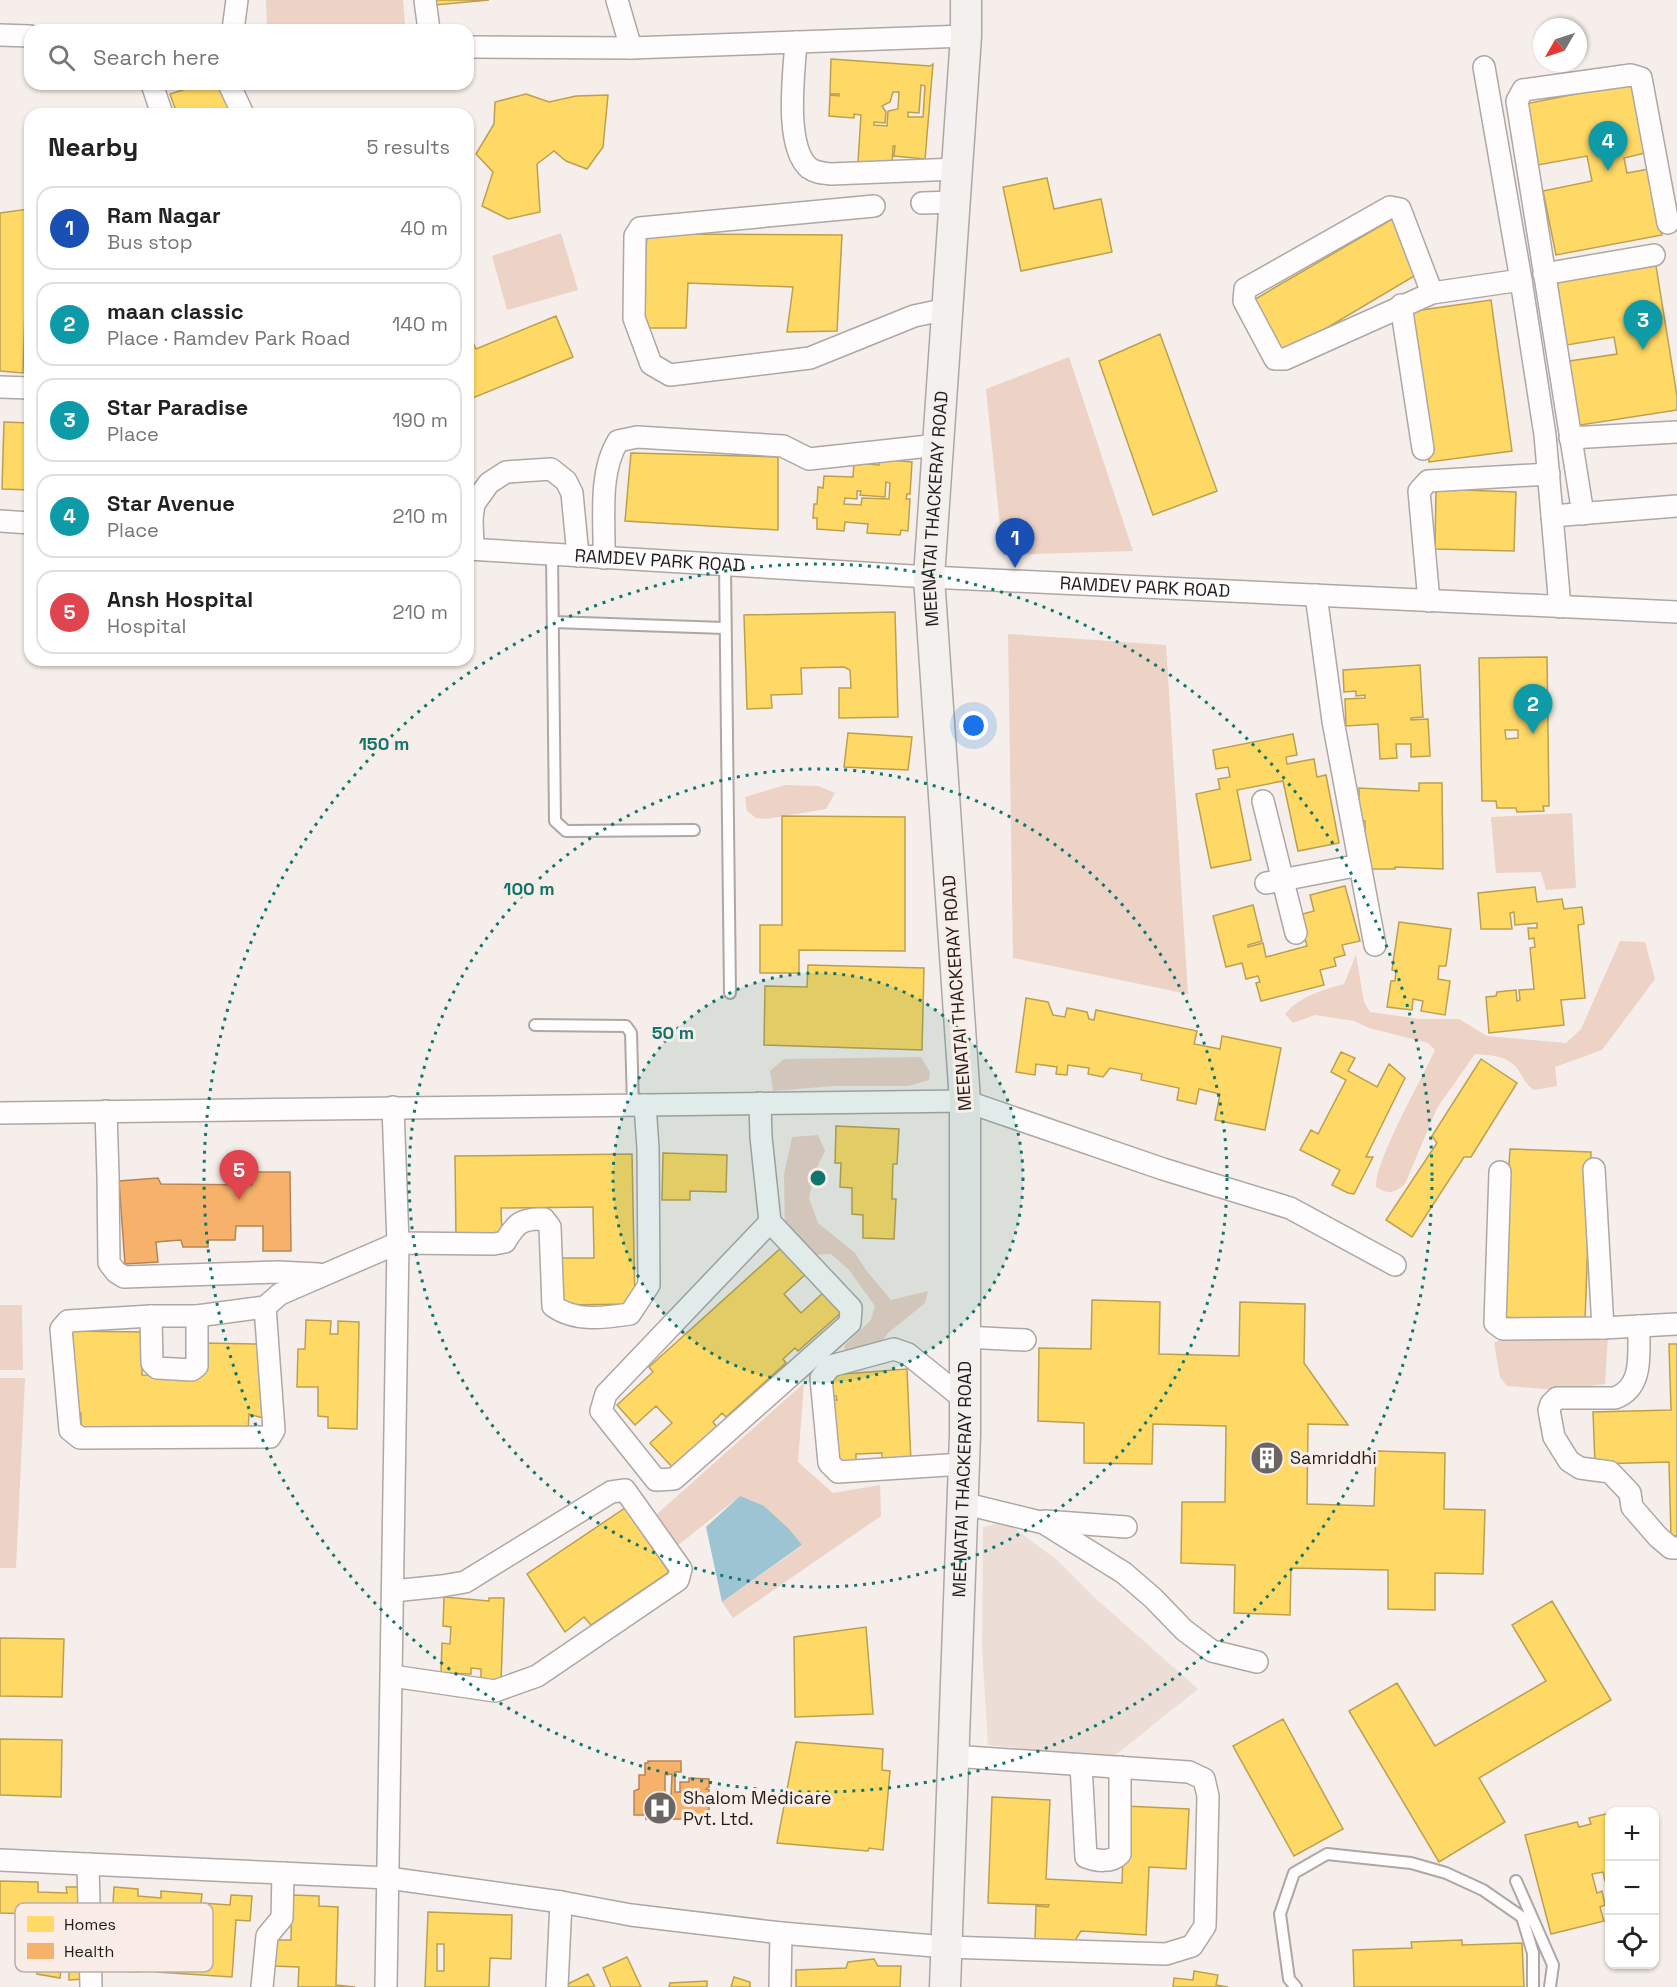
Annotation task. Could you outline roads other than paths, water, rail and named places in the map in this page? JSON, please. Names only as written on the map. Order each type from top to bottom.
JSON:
[{"type":"street","points":[[234,24],[237,0]]},
{"type":"street","points":[[425,0],[428,24]]},
{"type":"street","points":[[617,0],[631,48]]},
{"type":"street","name":"MEENATAI THACKERAY ROAD","points":[[945,1987],[965,1400],[965,1101],[929,577],[966,36],[966,0]]},
{"type":"street","points":[[0,35],[24,36]]},
{"type":"street","points":[[474,47],[631,48],[966,36]]},
{"type":"street","points":[[796,42],[792,121],[799,156],[809,167],[817,172],[831,174],[957,169]]},
{"type":"street","points":[[1484,67],[1521,280],[1546,448],[1560,606]]},
{"type":"street","points":[[1583,514],[1517,101],[1523,90],[1631,75],[1641,78],[1668,223]]},
{"type":"street","points":[[154,90],[160,108]]},
{"type":"street","points":[[232,90],[240,108]]},
{"type":"street","points":[[922,203],[955,202]]},
{"type":"street","points":[[874,206],[640,228],[635,236],[634,318],[651,364],[670,375],[810,358],[914,316],[947,309]]},
{"type":"street","points":[[1432,293],[1400,209],[1390,207],[1245,289],[1244,301],[1275,359],[1285,359],[1432,293],[1521,280]]},
{"type":"street","points":[[1544,274],[1654,255]]},
{"type":"street","points":[[1401,305],[1423,449]]},
{"type":"street","points":[[0,387],[24,388]]},
{"type":"street","points":[[1546,448],[1571,441],[1677,432]]},
{"type":"street","points":[[604,558],[605,475],[610,454],[618,441],[637,437],[783,446],[809,459],[938,445]]},
{"type":"street","points":[[474,504],[489,483],[506,472],[551,469],[566,481],[572,493],[578,556]]},
{"type":"street","points":[[1429,601],[1419,491],[1428,481],[1549,474]]},
{"type":"street","points":[[1552,516],[1677,506]]},
{"type":"street","points":[[0,521],[24,523]]},
{"type":"street","name":"RAMDEV PARK ROAD","points":[[474,549],[929,577],[1677,612]]},
{"type":"street","points":[[1316,595],[1334,721],[1375,945]]},
{"type":"street","points":[[1263,801],[1274,882],[1296,933]]},
{"type":"street","points":[[1274,882],[1360,864]]},
{"type":"street","points":[[0,1113],[965,1101],[1163,1169],[1290,1208],[1395,1265]]},
{"type":"street","points":[[760,1103],[761,1137],[770,1222],[851,1308],[850,1323],[674,1479],[656,1480],[601,1411],[606,1394],[770,1222]]},
{"type":"street","points":[[265,1307],[274,1430],[270,1437],[80,1438],[70,1430],[61,1329],[68,1321],[197,1316],[265,1307],[279,1294],[398,1243],[494,1244],[505,1242],[514,1227],[528,1218],[544,1219],[550,1227],[553,1306],[561,1312],[597,1319],[630,1314],[649,1285],[648,1148],[639,1105]]},
{"type":"street","points":[[387,1987],[398,1243],[393,1107]]},
{"type":"street","points":[[106,1111],[109,1263],[116,1272],[124,1277],[278,1272],[324,1275]]},
{"type":"street","points":[[1594,1169],[1603,1328]]},
{"type":"street","points":[[1500,1172],[1495,1323],[1503,1329],[1603,1328],[1677,1324]]},
{"type":"street","points":[[151,1316],[152,1363],[156,1368],[192,1370],[197,1366],[197,1316]]},
{"type":"street","points":[[1639,1326],[1638,1375],[1624,1394],[1616,1398],[1557,1398],[1549,1410],[1552,1428],[1554,1437],[1569,1461],[1580,1468],[1610,1472],[1630,1493],[1632,1507],[1658,1537],[1671,1548],[1677,1548]]},
{"type":"street","points":[[965,1337],[1025,1340]]},
{"type":"street","points":[[963,1464],[838,1472],[829,1463],[821,1378],[831,1366],[894,1349],[908,1354],[965,1400]]},
{"type":"street","points":[[392,1676],[495,1691],[537,1676],[678,1580],[681,1569],[625,1490],[611,1491],[465,1582],[393,1591]]},
{"type":"street","points":[[962,1503],[1044,1523],[1124,1573],[1185,1630],[1212,1651],[1257,1662]]},
{"type":"street","points":[[1035,1520],[1126,1527]]},
{"type":"street","points":[[0,1860],[388,1878],[561,1902],[631,1915],[781,1933],[946,1947],[1166,1954],[1192,1946],[1205,1926],[1208,1797],[1204,1779],[1189,1772],[952,1756]]},
{"type":"street","points":[[1081,1765],[1086,1857],[1110,1860],[1116,1859],[1120,1854],[1120,1767]]},
{"type":"street","points":[[88,1864],[89,1903]]},
{"type":"street","points":[[262,1987],[267,1936],[282,1918],[283,1873]]},
{"type":"street","points":[[556,1987],[561,1902]]},
{"type":"street","points":[[780,1987],[781,1933]]},
{"type":"street","points":[[91,1972],[91,1987]]},
{"type":"lane","points":[[552,555],[555,821],[566,831],[694,830]]},
{"type":"lane","points":[[725,565],[730,993]]},
{"type":"lane","points":[[553,622],[724,628]]},
{"type":"lane","points":[[535,1025],[626,1026],[630,1034],[639,1105]]},
{"type":"lane","points":[[1296,1987],[1289,1979],[1280,1914],[1294,1873],[1328,1854],[1412,1863],[1446,1872],[1483,1890],[1522,1917],[1533,1953],[1533,1987]]},
{"type":"lane","points":[[1516,1881],[1554,1965],[1550,1987]]},
{"type":"water","points":[[740,1496],[764,1506],[789,1529],[802,1545],[722,1602],[706,1527]]},
{"type":"place","name":"Star Avenue","points":[[1608,171]]},
{"type":"place","name":"Star Paradise","points":[[1643,350]]},
{"type":"place","name":"Ram Nagar","points":[[1015,568]]},
{"type":"place","name":"maan classic","points":[[1533,734]]},
{"type":"place","name":"Ansh Hospital","points":[[239,1200]]},
{"type":"place","name":"Samriddhi","points":[[1267,1458]]},
{"type":"place","name":"Shalom Medicare Pvt. Ltd.","points":[[660,1808]]}]
